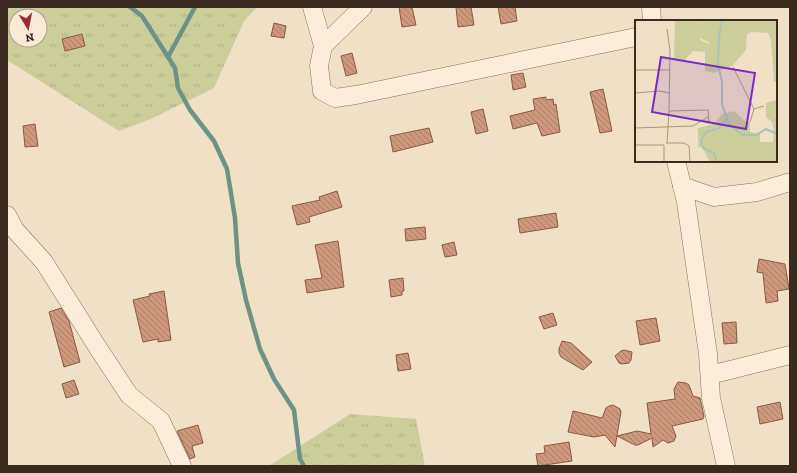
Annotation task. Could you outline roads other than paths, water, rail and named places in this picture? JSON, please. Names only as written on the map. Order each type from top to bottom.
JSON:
[{"type":"street","points":[[312,7],[323,46],[319,66],[322,91],[335,98],[356,95],[635,37]]},
{"type":"street","points":[[323,46],[363,7]]},
{"type":"street","points":[[651,7],[652,20]]},
{"type":"street","points":[[676,162],[688,210],[708,354],[711,398],[726,466]]},
{"type":"street","points":[[682,186],[714,197],[757,192],[790,182]]},
{"type":"street","points":[[7,215],[15,230],[44,262],[129,395],[161,421],[182,466]]},
{"type":"street","points":[[710,375],[790,356]]},
{"type":"waterway","points":[[130,7],[142,16],[175,68],[178,88],[190,110],[214,141],[227,169],[235,218],[238,263],[246,300],[260,349],[274,379],[294,410],[300,459],[304,466]]},
{"type":"waterway","points":[[168,57],[195,7]]}]
